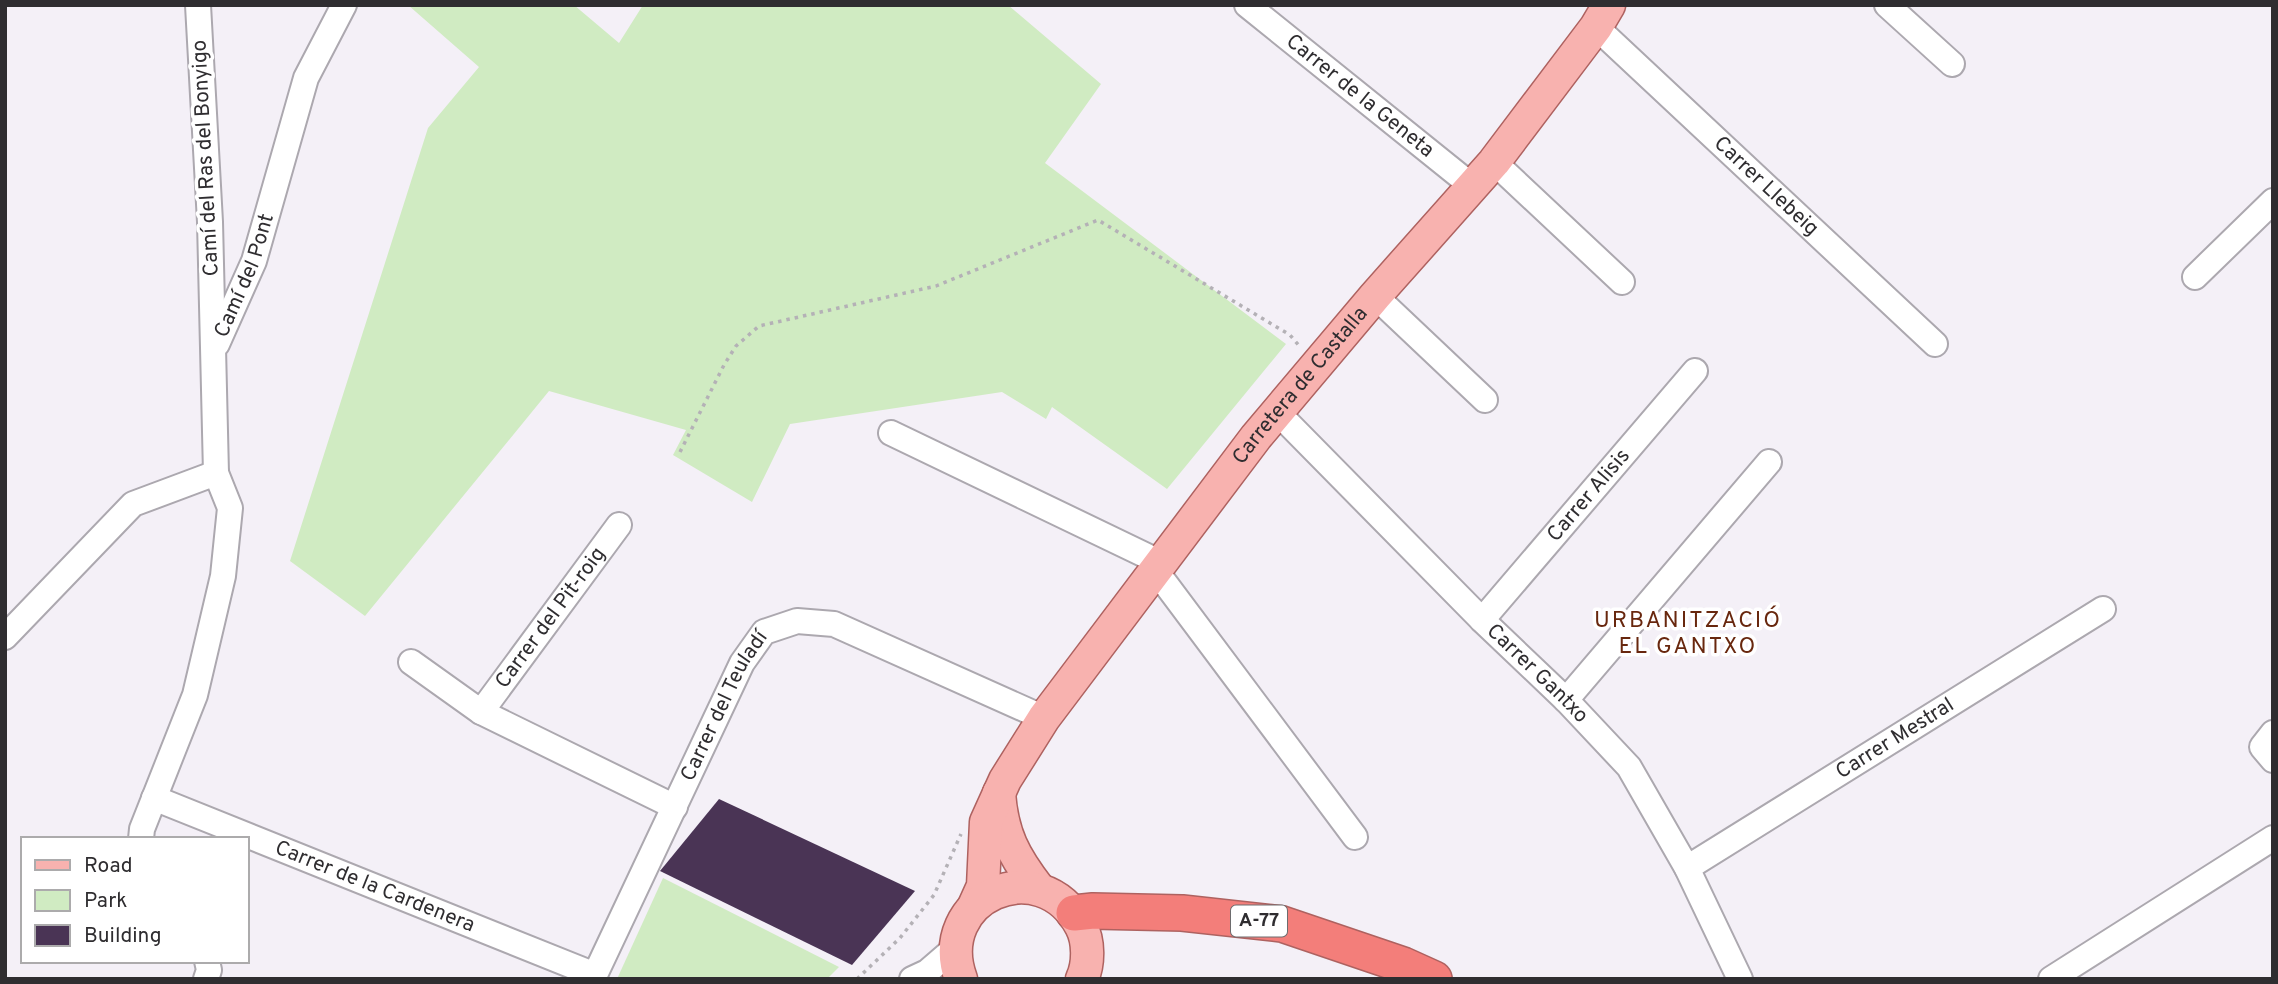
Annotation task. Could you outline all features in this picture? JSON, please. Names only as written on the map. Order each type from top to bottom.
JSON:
[{"type":"highway","name":"A-77","points":[[1074,913],[1182,913],[1282,923],[1403,965],[1434,979]]},
{"type":"main road","name":"Carretera de Castalla","points":[[958,965],[962,925],[983,886],[986,822],[1002,786],[1044,718],[1277,412],[1374,296],[1494,162],[1602,16]]},
{"type":"main road","points":[[1002,786],[1004,828],[1011,849],[1039,889]]},
{"type":"main road","points":[[974,906],[988,895],[1004,889],[1022,887],[1039,889],[1059,898],[1074,913],[1084,932],[1088,952],[1082,979]]},
{"type":"street","name":"Camí del Ras del Bonyigo","points":[[198,5],[211,222],[214,352]]},
{"type":"street","name":"Camí del Pont","points":[[141,837],[195,695],[223,576],[230,508],[216,473],[214,352],[254,261],[306,78],[344,5]]},
{"type":"street","name":"Carrer de la Geneta","points":[[1247,5],[1472,186]]},
{"type":"street","points":[[1887,5],[1952,64]]},
{"type":"street","name":"Carrer Llebeig","points":[[1602,16],[1935,344]]},
{"type":"street","points":[[1494,162],[1622,282]]},
{"type":"street","points":[[2196,277],[2273,201]]},
{"type":"street","points":[[1374,296],[1485,400]]},
{"type":"street","name":"Carrer Alisis","points":[[1482,620],[1695,371]]},
{"type":"street","name":"Carrer Gantxo","points":[[1277,412],[1482,620],[1566,700],[1629,767],[1687,868],[1740,979]]},
{"type":"street","points":[[891,433],[1149,558],[1355,837]]},
{"type":"street","points":[[1566,700],[1769,463]]},
{"type":"street","points":[[5,637],[133,504],[216,473]]},
{"type":"street","name":"Carrer del Pit-roig","points":[[481,712],[619,525]]},
{"type":"street","name":"Carrer Mestral","points":[[1687,868],[2104,609]]},
{"type":"street","name":"Carrer del Teuladí","points":[[594,977],[742,663],[764,632],[797,621],[834,624],[1044,718]]},
{"type":"street","name":"Carrer del Pit-roig","points":[[411,662],[481,712],[675,807]]},
{"type":"street","points":[[2273,733],[2262,747],[2273,760]]},
{"type":"street","name":"Carrer de la Cardenera","points":[[154,798],[594,977]]},
{"type":"street","points":[[2051,979],[2273,838]]},
{"type":"street","points":[[919,976],[958,965]]},
{"type":"path","points":[[680,452],[724,365],[736,346],[759,326],[936,286],[1098,220],[1290,335],[1317,365]]},
{"type":"green space","points":[[408,5],[574,5],[619,43],[643,5],[1008,5],[1101,84],[1045,163],[1286,344],[1167,489],[1052,407],[1046,419],[1002,392],[790,424],[752,502],[673,455],[686,430],[549,391],[365,616],[290,561],[428,128],[479,67]]},
{"type":"green space","points":[[663,878],[839,967],[827,979],[617,979]]},
{"type":"building","points":[[719,799],[915,891],[852,965],[660,871]]},
{"type":"district","name":"URBANITZACIÓ EL GANTXO","points":[[1688,634]]}]
